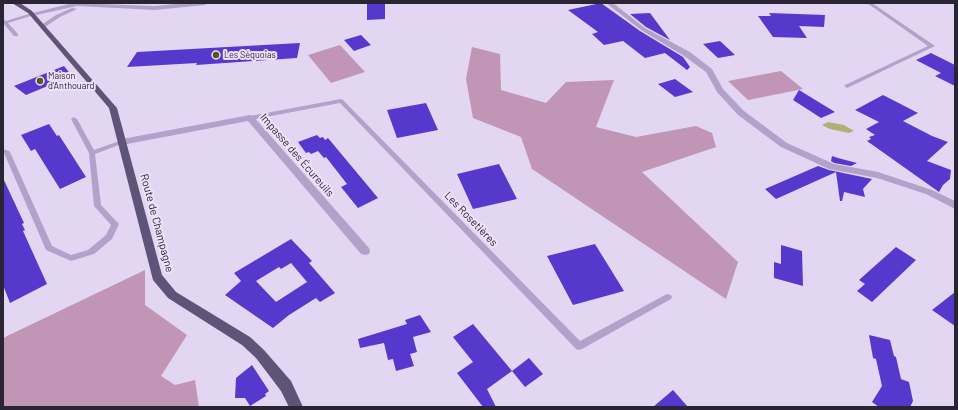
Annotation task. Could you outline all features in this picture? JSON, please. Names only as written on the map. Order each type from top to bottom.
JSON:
[{"type":"main road","name":"Route de Champagne","points":[[16,3],[27,9],[32,14],[113,108],[157,277],[172,295],[246,341],[260,354],[286,386],[296,407]]},
{"type":"street","points":[[32,14],[77,4],[154,8],[205,3]]},
{"type":"street","points":[[609,3],[643,29],[687,54],[709,71],[720,90],[741,113],[784,145],[832,167],[878,175],[928,192],[955,206]]},
{"type":"street","points":[[43,26],[58,16],[73,10],[87,6],[110,5]]},
{"type":"street","name":"Impasse des Écureuils","points":[[122,142],[250,118],[365,251]]},
{"type":"lane","points":[[847,86],[932,46],[869,3]]},
{"type":"lane","points":[[16,35],[4,21],[32,14]]},
{"type":"lane","name":"Les Rosetières","points":[[250,118],[341,101],[579,346],[668,297]]},
{"type":"lane","points":[[3,151],[7,152],[49,248],[71,258],[91,252],[109,237],[116,224],[98,206],[92,153],[74,119]]},
{"type":"lane","points":[[92,153],[122,142]]},
{"type":"shaded area","points":[[340,45],[365,72],[331,83],[308,55]]},
{"type":"shaded area","points":[[472,47],[500,54],[501,90],[546,103],[566,82],[614,80],[596,127],[636,137],[696,126],[712,133],[716,147],[642,172],[738,262],[726,299],[532,169],[521,137],[473,118],[466,79]]},
{"type":"shaded area","points":[[781,71],[803,89],[748,100],[728,81]]},
{"type":"shaded area","points":[[828,122],[844,125],[854,131],[849,133],[830,129],[822,125]]},
{"type":"shaded area","points":[[145,270],[145,305],[187,335],[161,376],[175,385],[195,380],[199,407],[3,407],[3,338]]},
{"type":"building","points":[[367,3],[385,3],[385,19],[367,20]]},
{"type":"building","points":[[601,3],[640,31],[683,57],[690,67],[687,70],[665,53],[645,58],[623,41],[604,45],[592,34],[598,32],[568,10]]},
{"type":"building","points":[[650,13],[670,40],[646,27],[630,14]]},
{"type":"building","points":[[769,13],[825,15],[824,27],[799,26],[807,38],[773,37],[758,16],[771,16]]},
{"type":"building","points":[[361,35],[371,45],[354,51],[344,40]]},
{"type":"building","points":[[720,41],[735,55],[718,58],[703,44]]},
{"type":"building","name":"Les Séquoias","points":[[300,43],[297,58],[196,65],[197,63],[127,67],[137,52]]},
{"type":"building","points":[[931,53],[955,65],[955,86],[935,76],[941,73],[916,60]]},
{"type":"building","points":[[64,66],[72,76],[26,95],[14,86]]},
{"type":"building","points":[[675,79],[693,92],[675,97],[658,84]]},
{"type":"building","points":[[799,90],[835,112],[821,118],[793,100]]},
{"type":"building","points":[[883,95],[918,113],[903,121],[932,136],[948,142],[927,161],[951,170],[950,179],[943,185],[939,192],[867,141],[871,139],[869,137],[875,135],[866,129],[879,122],[855,110]]},
{"type":"building","points":[[426,103],[438,130],[397,138],[387,110]]},
{"type":"building","points":[[49,124],[57,136],[59,135],[86,177],[60,189],[35,149],[31,151],[21,135]]},
{"type":"building","points":[[317,135],[320,138],[323,137],[325,140],[328,138],[378,198],[358,208],[341,187],[347,184],[326,157],[324,158],[318,151],[311,154],[309,152],[306,153],[298,142]]},
{"type":"building","points":[[832,156],[857,163],[851,166],[834,163],[831,161]]},
{"type":"building","points":[[499,164],[517,199],[473,209],[457,174]]},
{"type":"building","points":[[818,166],[829,170],[872,179],[863,189],[865,197],[844,192],[842,201],[840,201],[836,172],[776,199],[765,189]]},
{"type":"building","points":[[3,178],[24,223],[22,224],[25,230],[23,231],[47,284],[10,303],[3,285]]},
{"type":"building","points":[[291,239],[312,261],[309,263],[335,293],[320,302],[316,298],[289,315],[273,328],[225,295],[241,281],[234,273]],"holes":[[[291,263],[307,282],[276,302],[256,281],[279,267],[281,269]]]},
{"type":"building","points":[[595,244],[624,291],[573,305],[547,256]]},
{"type":"building","points":[[781,245],[802,251],[803,286],[774,278],[774,262],[781,264]]},
{"type":"building","points":[[896,247],[916,260],[872,302],[857,291],[865,284],[859,280]]},
{"type":"building","points":[[955,292],[955,326],[932,310]]},
{"type":"building","points":[[420,315],[431,332],[413,337],[417,352],[410,354],[414,366],[396,371],[393,359],[388,360],[384,343],[360,348],[358,339],[407,324],[405,320]]},
{"type":"building","points":[[473,324],[512,371],[487,389],[496,407],[483,407],[457,373],[473,362],[453,337]]},
{"type":"building","points":[[869,335],[890,340],[901,379],[909,382],[913,401],[910,407],[879,407],[872,402],[882,386],[876,359],[873,358]]},
{"type":"building","points":[[529,358],[543,374],[525,387],[512,371]]},
{"type":"building","points":[[252,365],[269,391],[265,394],[266,396],[250,406],[245,398],[235,398],[236,378]]},
{"type":"building","points":[[673,390],[688,407],[653,407]]},
{"type":"place","name":"Les Séquoias","points":[[216,55]]},
{"type":"place","name":"Maison d'Anthouard","points":[[40,81]]}]
